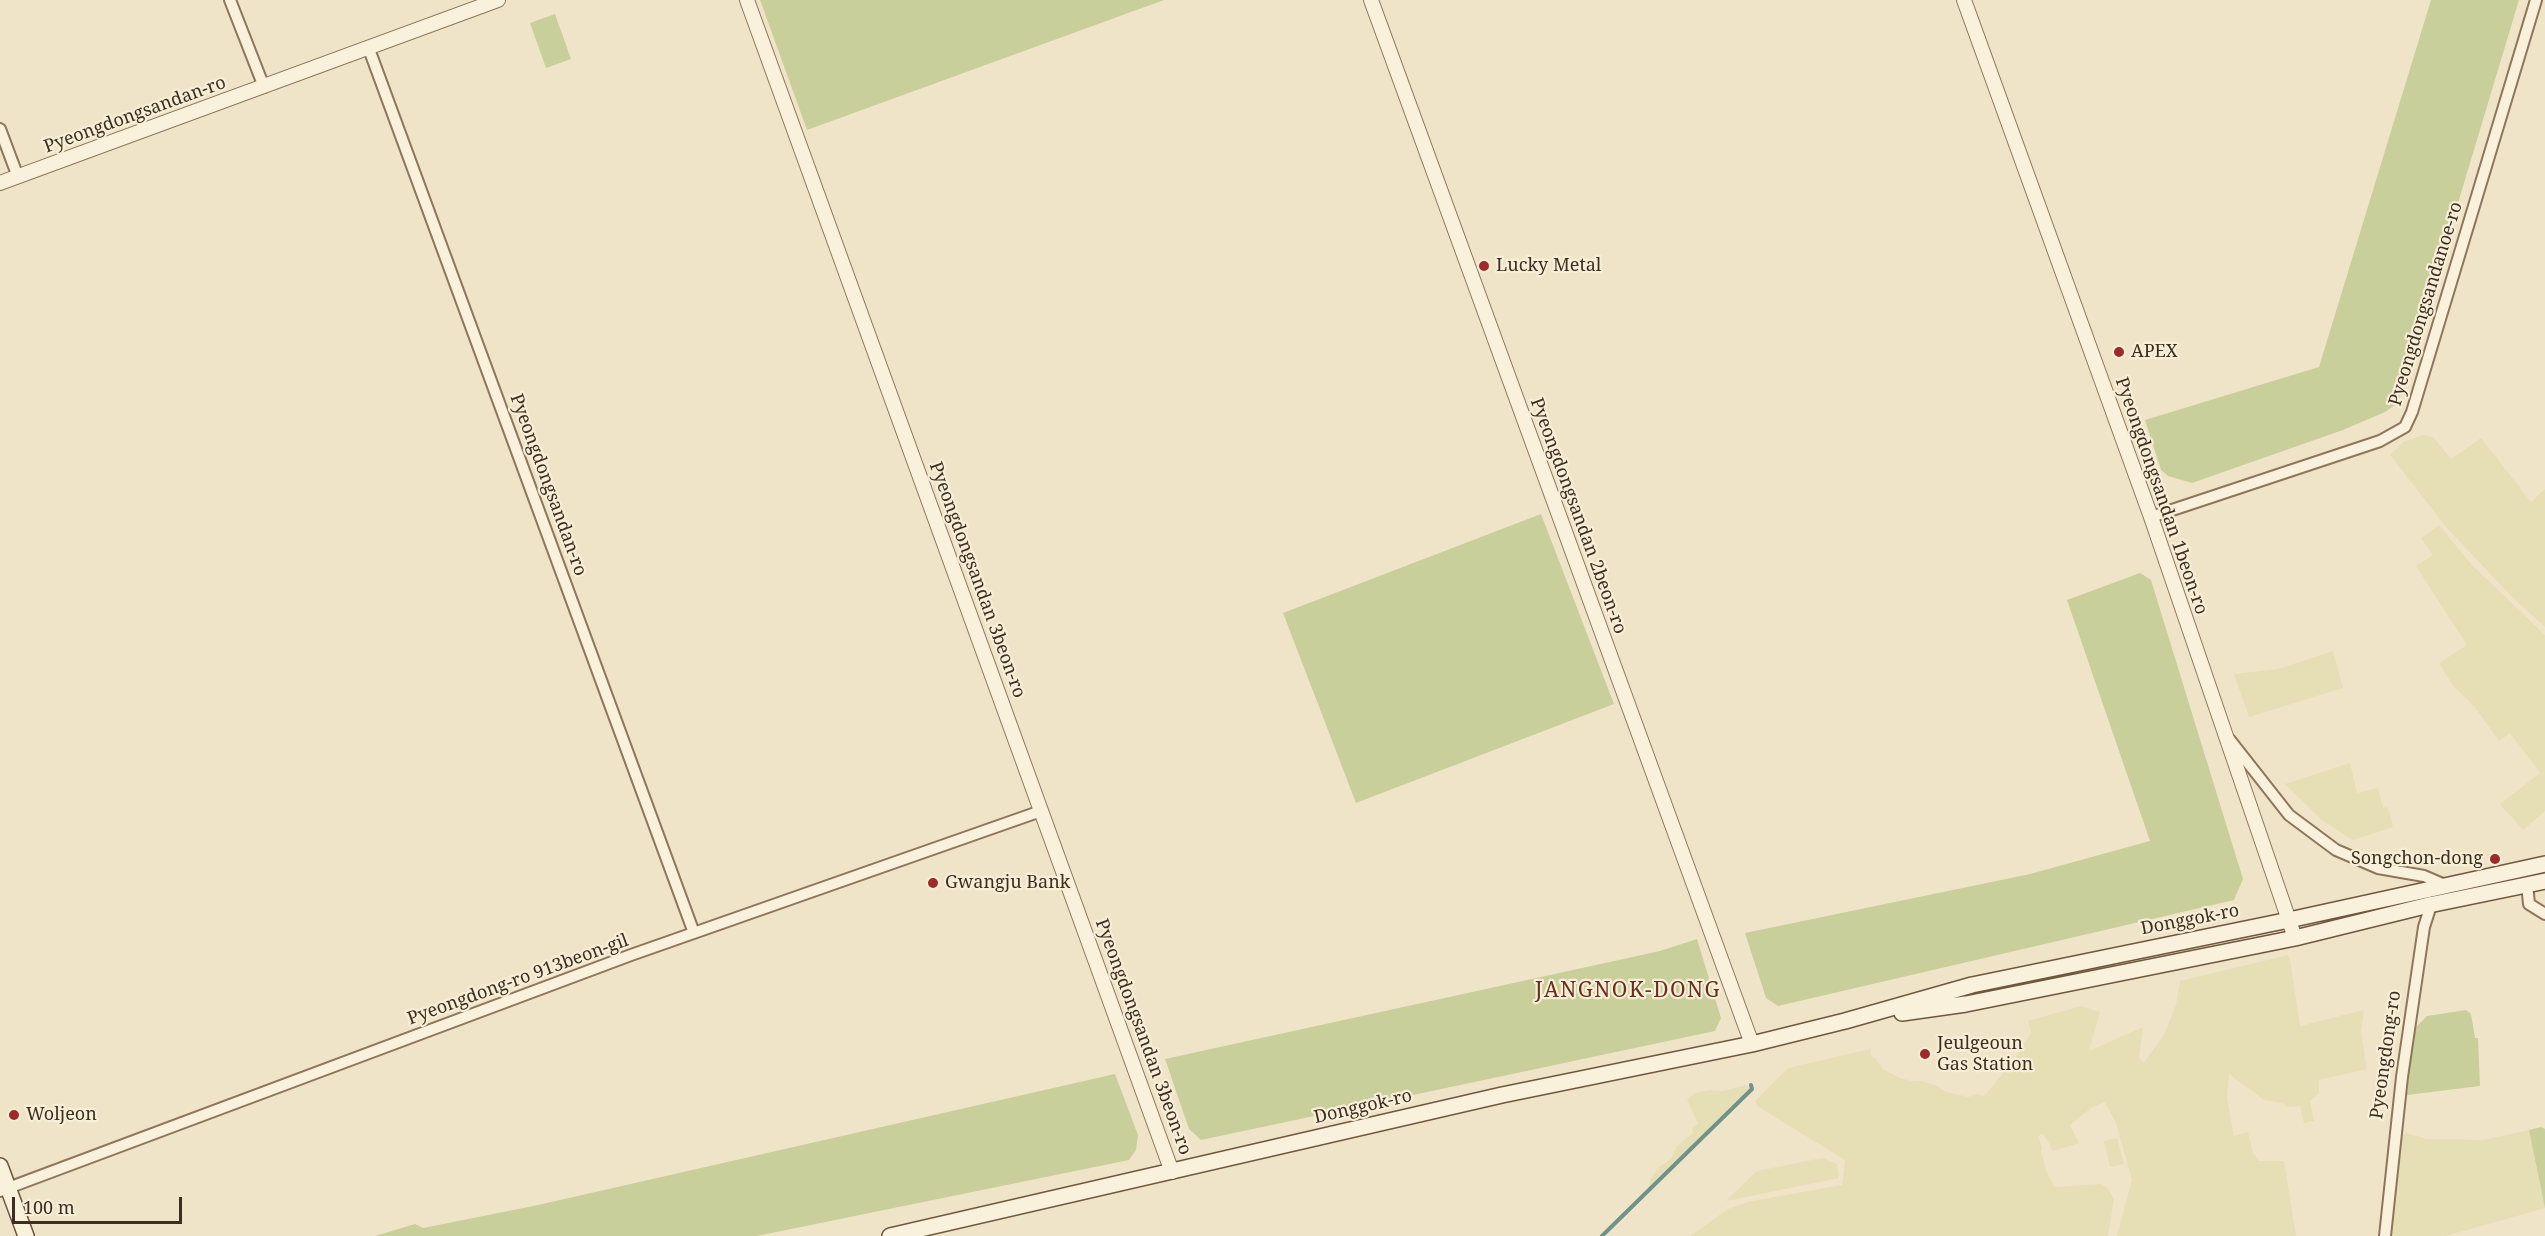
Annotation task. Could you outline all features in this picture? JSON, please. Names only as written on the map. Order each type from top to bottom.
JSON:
[{"type":"main road","name":"Donggok-ro","points":[[890,1236],[1502,1095],[1752,1044],[1845,1022],[1972,985],[2289,920],[2545,864]]},
{"type":"main road","name":"Donggok-ro","points":[[1845,1022],[1966,1004],[2295,938],[2429,905],[2545,881]]},
{"type":"main road","points":[[0,1166],[4,1189],[26,1236]]},
{"type":"street","points":[[230,0],[264,87]]},
{"type":"street","name":"Pyeongdongsandan-ro","points":[[0,183],[498,0]]},
{"type":"street","name":"Pyeongdongsandan 3beon-ro","points":[[747,0],[1172,1172]]},
{"type":"street","name":"Pyeongdongsandan 2beon-ro","points":[[1371,0],[1752,1044]]},
{"type":"street","name":"Pyeongdongsandan 1beon-ro","points":[[1964,0],[2151,517],[2295,938]]},
{"type":"street","name":"Pyeongdongsandanoe-ro","points":[[2151,517],[2380,441],[2405,427],[2412,412],[2536,0]]},
{"type":"street","name":"Pyeongdongsandan-ro","points":[[369,49],[694,933]]},
{"type":"street","points":[[0,129],[18,177]]},
{"type":"street","points":[[2223,731],[2289,815],[2315,836],[2336,850],[2378,868],[2424,876],[2445,885]]},
{"type":"street","name":"Pyeongdong-ro 913beon-gil","points":[[4,1189],[694,933],[1041,811]]},
{"type":"street","points":[[2527,884],[2529,904],[2545,914]]},
{"type":"street","name":"Pyeongdong-ro","points":[[2385,1236],[2402,1077],[2424,927],[2429,905],[2445,885]]},
{"type":"shaded area","points":[[2423,435],[2433,437],[2451,459],[2481,438],[2531,502],[2545,489],[2545,627],[2512,597],[2447,528],[2390,455],[2403,442]]},
{"type":"shaded area","points":[[2439,525],[2471,564],[2545,635],[2545,811],[2523,830],[2500,804],[2540,773],[2510,733],[2499,741],[2474,706],[2453,686],[2439,663],[2467,645],[2416,566],[2433,555],[2421,538]]},
{"type":"shaded area","points":[[2333,651],[2343,688],[2249,717],[2234,674],[2278,669]]},
{"type":"shaded area","points":[[2350,763],[2357,793],[2378,788],[2383,808],[2388,807],[2393,827],[2353,840],[2323,821],[2285,784]]},
{"type":"shaded area","points":[[2288,955],[2300,1026],[2364,1010],[2361,1032],[2367,1069],[2319,1080],[2319,1093],[2310,1101],[2314,1121],[2304,1123],[2300,1106],[2287,1107],[2283,1103],[2264,1100],[2229,1074],[2227,1098],[2234,1136],[2248,1132],[2253,1153],[2259,1161],[2284,1161],[2296,1236],[2117,1236],[2132,1180],[2116,1123],[2105,1102],[2091,1108],[2070,1125],[2079,1143],[2053,1151],[2042,1134],[2038,1137],[2047,1173],[2055,1187],[2101,1184],[2107,1187],[2114,1199],[2108,1236],[1690,1236],[1728,1209],[1747,1202],[1842,1185],[1845,1160],[1757,1106],[1755,1101],[1788,1068],[1870,1049],[1872,1057],[1883,1069],[1900,1078],[1922,1081],[1946,1092],[1968,1097],[1977,1094],[1984,1096],[2015,1059],[2031,1033],[2028,1021],[2081,1006],[2100,1012],[2089,1051],[2143,1027],[2139,1058],[2144,1062],[2164,1035],[2176,1005],[2180,981]]},
{"type":"shaded area","points":[[1746,1085],[1750,1088],[1650,1186],[1650,1180],[1658,1168],[1671,1159],[1677,1146],[1693,1133],[1692,1127],[1698,1124],[1687,1099],[1695,1093],[1710,1090],[1723,1091]]},
{"type":"shaded area","points":[[2529,1130],[2545,1208],[2446,1236],[2391,1236],[2401,1137],[2406,1133],[2427,1139],[2483,1140]]},
{"type":"shaded area","points":[[2117,1138],[2124,1164],[2110,1167],[2104,1141]]},
{"type":"shaded area","points":[[1822,1158],[1837,1164],[1839,1178],[1726,1201],[1757,1171]]},
{"type":"green space","points":[[760,0],[1164,0],[807,130]]},
{"type":"green space","points":[[2431,0],[2519,0],[2398,403],[2385,412],[2343,430],[2192,483],[2168,476],[2161,470],[2145,420],[2319,367]]},
{"type":"green space","points":[[555,14],[571,59],[546,68],[530,23]]},
{"type":"green space","points":[[1541,514],[1614,704],[1356,803],[1283,613]]},
{"type":"green space","points":[[2140,573],[2151,580],[2243,879],[2234,900],[1778,1006],[1766,998],[1745,933],[2030,874],[2150,841],[2067,600]]},
{"type":"green space","points":[[1697,939],[1721,1018],[1715,1031],[1201,1140],[1189,1129],[1165,1059],[1660,951]]},
{"type":"green space","points":[[2466,1010],[2471,1014],[2475,1038],[2478,1038],[2480,1086],[2407,1095],[2413,1030],[2427,1016]]},
{"type":"green space","points":[[1115,1074],[1138,1135],[1136,1150],[1129,1160],[757,1236],[375,1236],[415,1224],[423,1228],[538,1205]]},
{"type":"green space","points":[[2541,1127],[2545,1129],[2545,1208],[2529,1130]]},
{"type":"waterway","points":[[1602,1236],[1752,1089],[1751,1085]]},
{"type":"place","name":"Lucky Metal","points":[[1484,266]]},
{"type":"place","name":"APEX","points":[[2119,352]]},
{"type":"place","name":"Songchon-dong","points":[[2495,859]]},
{"type":"place","name":"Gwangju Bank","points":[[933,883]]},
{"type":"place","name":"Jeulgeoun Gas Station","points":[[1925,1054]]},
{"type":"place","name":"Woljeon","points":[[14,1115]]},
{"type":"district","name":"JANGNOK-DONG","points":[[1628,991]]}]
